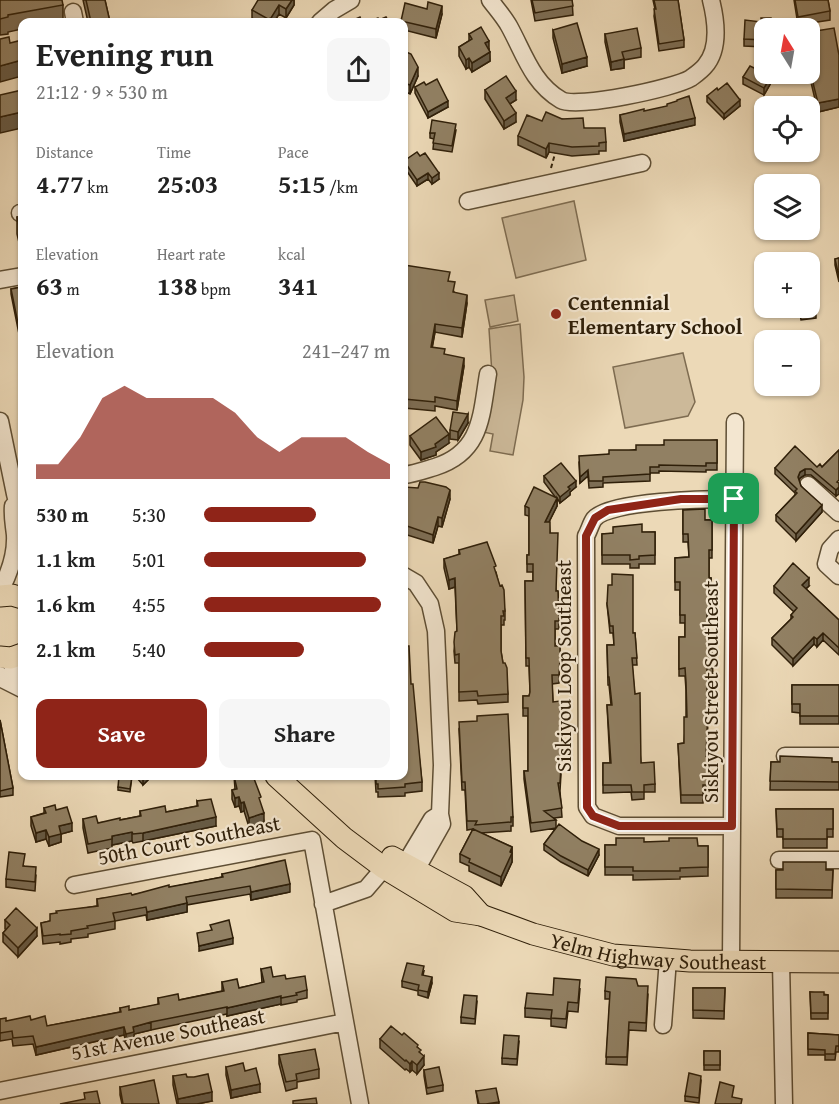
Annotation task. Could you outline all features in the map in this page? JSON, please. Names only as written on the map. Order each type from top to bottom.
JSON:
[{"type":"main road","points":[[0,593],[18,597]]},
{"type":"main road","name":"Yelm Highway Southeast","points":[[280,780],[344,838],[384,868],[455,912],[481,915],[508,926],[613,955],[731,961],[839,962]]},
{"type":"main road","name":"Yelm Highway Southeast","points":[[300,780],[347,823],[373,843],[410,867],[464,896],[481,915]]},
{"type":"street","points":[[325,18],[351,0]]},
{"type":"street","points":[[490,0],[508,23],[527,63],[543,88],[564,102],[589,102],[645,92],[690,79],[706,65],[715,45],[715,17],[711,0]]},
{"type":"street","points":[[468,201],[642,163]]},
{"type":"street","points":[[0,280],[18,277]]},
{"type":"street","points":[[408,474],[445,464],[468,447],[479,428],[488,374]]},
{"type":"street","points":[[0,421],[18,506]]},
{"type":"street","name":"Siskiyou Street Southeast","points":[[731,961],[735,422]]},
{"type":"street","points":[[808,485],[839,513]]},
{"type":"street","points":[[0,593],[11,567],[15,546],[12,518],[15,494]]},
{"type":"street","name":"Siskiyou Loop Southeast","points":[[732,826],[619,826],[593,816],[587,807],[586,536],[595,518],[608,510],[681,499],[734,499]]},
{"type":"street","points":[[839,539],[830,549],[826,564],[839,576]]},
{"type":"street","points":[[408,578],[416,583],[430,604],[435,631],[442,765],[440,814],[442,824],[410,867]]},
{"type":"street","points":[[13,660],[13,671],[18,681]]},
{"type":"street","points":[[785,756],[839,756]]},
{"type":"street","name":"50th Court Southeast","points":[[74,885],[312,840],[323,904]]},
{"type":"street","points":[[779,860],[839,860]]},
{"type":"street","points":[[360,1104],[323,904],[366,889],[384,868]]},
{"type":"street","points":[[663,1026],[668,959]]},
{"type":"street","points":[[781,962],[784,1104]]},
{"type":"street","name":"51st Avenue Southeast","points":[[0,1091],[345,1022]]},
{"type":"path","points":[[548,184],[557,145]]},
{"type":"shaded area","points":[[574,201],[586,260],[516,278],[502,218]]},
{"type":"shaded area","points":[[514,295],[518,321],[490,327],[485,300]]},
{"type":"shaded area","points":[[520,324],[524,377],[523,400],[513,455],[490,451],[493,434],[483,432],[492,374],[489,329]]},
{"type":"shaded area","points":[[683,353],[695,402],[688,416],[625,428],[613,367]]},
{"type":"building","points":[[0,0],[62,0],[63,5],[8,15],[0,19]]},
{"type":"building","points":[[86,0],[105,0],[109,18],[90,18]]},
{"type":"building","points":[[258,0],[292,0],[286,9],[279,5],[271,18],[266,18],[252,10]]},
{"type":"building","points":[[532,0],[572,0],[573,6],[535,13]]},
{"type":"building","points":[[654,0],[678,0],[684,40],[659,44]]},
{"type":"building","points":[[795,0],[828,0],[830,11],[798,17]]},
{"type":"building","points":[[428,2],[442,6],[436,29],[408,23],[408,18],[402,18],[405,3],[427,9]]},
{"type":"building","points":[[745,20],[754,21],[754,39],[744,39]]},
{"type":"building","points":[[577,23],[587,57],[562,64],[553,30]]},
{"type":"building","points":[[481,27],[489,41],[485,43],[490,52],[472,63],[469,58],[466,60],[459,47],[472,39],[469,34]]},
{"type":"building","points":[[637,28],[641,48],[622,52],[624,59],[611,62],[605,34]]},
{"type":"building","points":[[834,28],[839,55],[839,99],[820,103],[820,96],[816,96],[813,84],[820,84],[820,30]]},
{"type":"building","points":[[9,37],[10,43],[18,41],[18,61],[0,66],[0,39]]},
{"type":"building","points":[[408,53],[418,67],[410,85],[408,84]]},
{"type":"building","points":[[750,66],[754,68],[754,83],[743,77]]},
{"type":"building","points":[[506,76],[516,91],[506,98],[516,113],[504,121],[485,90]]},
{"type":"building","points":[[437,79],[448,101],[428,112],[415,87],[424,82],[426,85]]},
{"type":"building","points":[[727,83],[740,100],[724,114],[707,96]]},
{"type":"building","points":[[18,91],[18,113],[0,117],[0,95]]},
{"type":"building","points":[[689,96],[695,118],[624,134],[620,115],[667,106],[667,104]]},
{"type":"building","points":[[546,112],[562,119],[583,118],[584,128],[605,128],[606,142],[599,143],[599,146],[572,147],[549,143],[546,149],[518,136],[527,115],[542,121]]},
{"type":"building","points":[[432,120],[456,124],[452,146],[433,143],[435,133],[430,133]]},
{"type":"building","points":[[417,152],[420,156],[425,153],[439,173],[432,178],[428,173],[417,180],[408,167],[408,158]]},
{"type":"building","points":[[839,258],[839,277],[835,259]]},
{"type":"building","points":[[408,266],[450,272],[448,281],[455,282],[453,292],[467,295],[462,328],[435,324],[431,347],[445,349],[444,354],[464,358],[457,401],[435,397],[435,402],[408,399]]},
{"type":"building","points":[[18,288],[18,323],[11,289]]},
{"type":"building","points":[[453,412],[468,414],[458,432],[450,430]]},
{"type":"building","points":[[436,417],[449,434],[435,444],[436,447],[421,452],[410,436]]},
{"type":"building","points":[[664,440],[717,440],[717,463],[706,463],[706,466],[659,465],[659,467],[650,467],[650,474],[603,477],[603,481],[589,481],[588,470],[580,477],[579,456],[609,454],[609,450],[636,450],[636,445],[664,445]]},
{"type":"building","points":[[795,446],[817,467],[820,464],[822,467],[839,450],[839,480],[837,482],[839,487],[836,490],[811,469],[800,472],[798,477],[801,486],[822,505],[796,534],[776,515],[797,493],[795,491],[797,489],[775,468]]},
{"type":"building","points":[[561,463],[576,481],[560,497],[544,476]]},
{"type":"building","points":[[420,482],[425,482],[450,490],[442,518],[438,517],[433,535],[408,526],[408,487],[418,488]]},
{"type":"building","points":[[534,487],[557,498],[545,522],[550,522],[550,533],[558,533],[556,591],[558,591],[559,621],[555,621],[555,646],[560,646],[560,658],[559,675],[552,675],[553,702],[560,701],[561,766],[560,783],[558,783],[562,808],[544,811],[556,820],[531,823],[524,771],[528,771],[528,708],[523,708],[523,696],[529,696],[530,692],[529,658],[526,658],[525,581],[533,581],[533,564],[527,564],[529,508],[525,506]]},
{"type":"building","points":[[705,509],[705,520],[712,520],[709,578],[711,578],[712,608],[707,608],[707,637],[711,637],[713,668],[707,668],[707,697],[710,697],[710,709],[708,709],[706,756],[710,756],[710,785],[703,785],[703,795],[681,795],[678,744],[684,743],[684,717],[687,717],[685,668],[679,669],[679,637],[685,637],[685,615],[680,615],[680,582],[675,582],[675,558],[689,557],[688,534],[683,534],[683,510]]},
{"type":"building","points":[[642,524],[642,532],[655,532],[655,555],[639,556],[639,559],[630,560],[630,555],[602,555],[602,534],[613,533],[613,527]]},
{"type":"building","points":[[487,542],[496,566],[494,567],[500,586],[502,585],[504,590],[505,611],[503,611],[504,616],[501,616],[501,651],[503,663],[507,668],[508,694],[478,696],[477,691],[459,692],[459,654],[455,655],[454,642],[457,631],[455,578],[449,580],[444,559],[460,554],[459,550]]},
{"type":"building","points":[[793,563],[809,578],[802,585],[839,620],[839,648],[823,633],[817,639],[814,637],[793,659],[772,638],[793,617],[791,615],[797,608],[774,586]]},
{"type":"building","points":[[612,574],[633,575],[633,633],[635,633],[637,658],[632,658],[635,694],[640,693],[641,763],[654,762],[655,784],[644,785],[644,792],[632,792],[631,785],[603,785],[603,763],[611,763],[607,705],[612,705],[607,645],[614,645],[613,626],[610,626],[607,604],[608,585],[612,585]]},
{"type":"building","points":[[409,646],[422,782],[405,784],[405,787],[378,789],[378,784],[376,780],[408,780]]},
{"type":"building","points":[[792,685],[839,685],[839,716],[800,716],[800,704],[792,704]]},
{"type":"building","points":[[508,714],[513,817],[511,817],[511,822],[475,825],[477,821],[467,821],[465,782],[462,782],[459,722],[477,721],[477,716]]},
{"type":"building","points":[[0,720],[13,788],[0,791]]},
{"type":"building","points":[[780,756],[832,758],[832,762],[839,762],[839,782],[770,781],[771,762],[780,762]]},
{"type":"building","points":[[119,780],[131,780],[130,789],[118,787]]},
{"type":"building","points":[[235,780],[255,780],[264,813],[249,818],[244,802],[241,803],[239,797],[235,798],[232,790],[237,789]]},
{"type":"building","points":[[211,799],[216,817],[143,833],[133,834],[132,832],[112,836],[112,839],[88,844],[83,819],[96,816],[98,823],[120,818],[120,820],[141,816],[140,811],[165,806],[166,812],[198,806],[197,801]]},
{"type":"building","points":[[55,805],[56,810],[67,807],[72,823],[59,826],[61,834],[49,837],[46,830],[36,833],[31,817],[46,813],[44,808]]},
{"type":"building","points":[[776,809],[833,809],[833,829],[827,829],[827,839],[783,839],[783,829],[777,829]]},
{"type":"building","points":[[559,824],[582,841],[599,849],[588,870],[544,844]]},
{"type":"building","points":[[473,829],[512,847],[510,852],[512,853],[501,877],[469,862],[470,859],[460,854]]},
{"type":"building","points":[[616,838],[644,838],[644,842],[669,841],[669,838],[697,838],[698,846],[708,846],[708,867],[680,868],[680,871],[633,871],[633,867],[605,867],[605,845],[616,845]]},
{"type":"building","points":[[9,852],[25,854],[23,866],[36,867],[35,882],[6,879]]},
{"type":"building","points":[[285,860],[290,884],[251,892],[250,886],[186,897],[187,903],[147,912],[146,907],[113,913],[115,921],[87,926],[88,928],[71,931],[71,934],[43,936],[41,923],[50,921],[50,914],[57,913],[56,911],[98,906],[97,899],[131,893],[132,895],[169,885],[169,887],[223,877],[222,874]]},
{"type":"building","points":[[783,862],[826,862],[826,870],[833,870],[832,890],[776,889],[776,870],[783,870]]},
{"type":"building","points":[[16,908],[37,928],[18,948],[3,933],[10,925],[5,920]]},
{"type":"building","points":[[229,920],[233,938],[199,946],[197,933],[212,930],[210,925]]},
{"type":"building","points":[[407,963],[424,966],[422,975],[432,977],[428,992],[418,990],[419,985],[402,981]]},
{"type":"building","points":[[271,967],[273,977],[285,975],[286,979],[305,976],[307,990],[296,993],[297,995],[281,998],[281,996],[151,1022],[133,1027],[134,1032],[126,1034],[124,1027],[36,1047],[33,1036],[13,1038],[12,1031],[0,1033],[0,1019],[6,1018],[6,1021],[30,1016],[31,1020],[45,1016],[47,1026],[121,1012],[120,1008],[129,1006],[129,1010],[159,1004],[158,998],[178,994],[179,1000],[224,991],[222,982],[237,979],[239,988],[264,982],[261,969]]},
{"type":"building","points":[[606,977],[636,979],[638,986],[648,986],[646,1023],[629,1022],[627,1057],[606,1057],[610,992],[605,991]]},
{"type":"building","points":[[554,978],[580,980],[578,1003],[568,1002],[566,1019],[551,1018],[552,1010],[525,1008],[527,993],[553,995]]},
{"type":"building","points":[[693,988],[725,988],[724,1011],[693,1010]]},
{"type":"building","points":[[810,992],[824,992],[824,995],[828,995],[828,1013],[811,1013]]},
{"type":"building","points":[[464,995],[477,996],[475,1019],[461,1017]]},
{"type":"building","points":[[391,1026],[418,1045],[417,1047],[421,1050],[419,1052],[424,1056],[417,1065],[412,1061],[410,1064],[405,1061],[380,1039]]},
{"type":"building","points":[[808,1033],[839,1035],[839,1046],[836,1046],[835,1054],[825,1054],[825,1050],[808,1049]]},
{"type":"building","points":[[504,1035],[519,1036],[517,1059],[502,1058]]},
{"type":"building","points":[[315,1049],[319,1069],[296,1074],[297,1080],[286,1082],[279,1055]]},
{"type":"building","points":[[704,1051],[720,1051],[720,1065],[704,1065]]},
{"type":"building","points":[[243,1063],[245,1071],[256,1068],[260,1084],[231,1090],[226,1067]]},
{"type":"building","points":[[439,1067],[443,1085],[427,1088],[424,1070]]},
{"type":"building","points":[[689,1073],[701,1076],[699,1098],[685,1096]]},
{"type":"building","points":[[186,1074],[187,1077],[194,1077],[208,1074],[212,1092],[178,1099],[173,1076]]},
{"type":"building","points":[[154,1080],[159,1104],[123,1104],[120,1087]]},
{"type":"building","points":[[720,1082],[734,1086],[732,1097],[742,1099],[741,1104],[715,1104]]},
{"type":"building","points":[[496,1088],[499,1102],[479,1104],[476,1091]]},
{"type":"building","points":[[97,1091],[100,1104],[60,1104],[85,1099],[84,1093]]},
{"type":"building","points":[[316,1098],[317,1104],[293,1104],[293,1101]]},
{"type":"place","name":"Centennial Elementary School","points":[[556,314]]},
{"type":"route","points":[[681,499],[734,499],[732,826],[619,826],[607,823],[593,816],[587,807],[586,795],[586,536],[595,518],[608,510],[681,499]]}]
